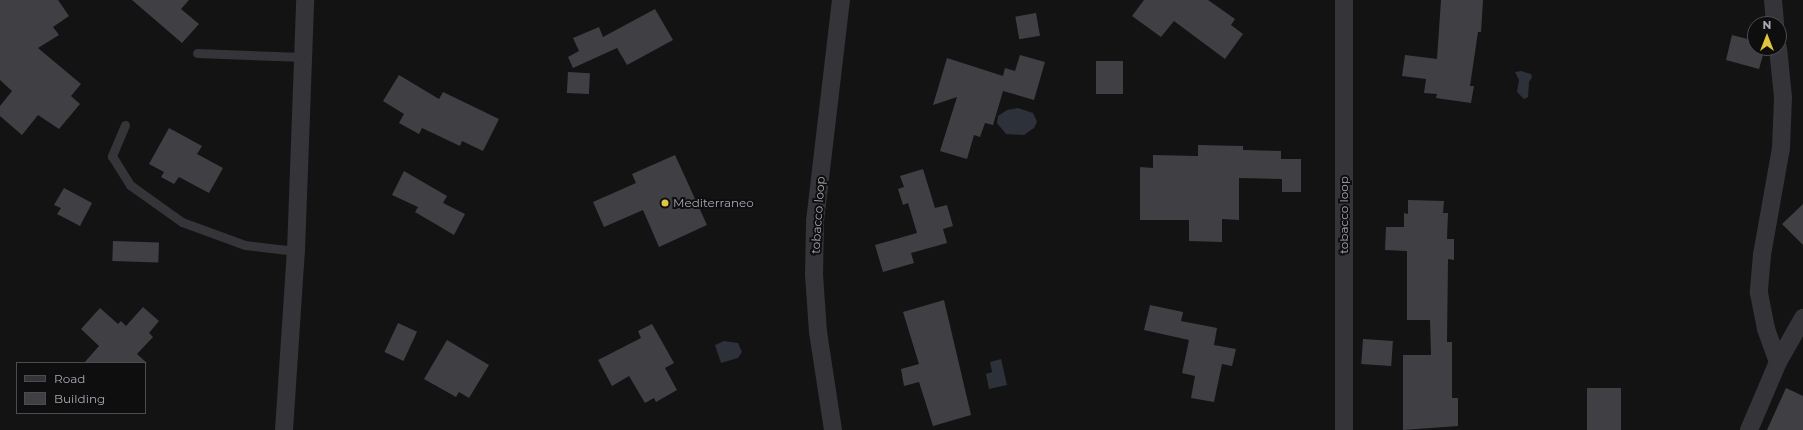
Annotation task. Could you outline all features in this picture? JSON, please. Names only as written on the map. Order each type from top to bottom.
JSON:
[{"type":"street","points":[[284,430],[296,251],[305,0]]},
{"type":"street","name":"tobacco loop","points":[[832,430],[818,332],[814,275],[815,221],[841,0]]},
{"type":"street","name":"tobacco loop","points":[[1344,0],[1344,430]]},
{"type":"street","points":[[1773,0],[1774,16]]},
{"type":"street","points":[[1778,362],[1766,329],[1759,293],[1762,255],[1781,148],[1782,97],[1779,56]]},
{"type":"street","points":[[1749,430],[1778,362],[1803,318]]},
{"type":"lane","points":[[197,53],[303,57]]},
{"type":"lane","points":[[125,125],[112,156],[130,185],[182,222],[245,245],[296,251]]},
{"type":"shaded area","points":[[1521,71],[1531,74],[1532,77],[1529,82],[1528,97],[1524,99],[1517,92],[1519,80],[1515,72]]},
{"type":"shaded area","points":[[1018,108],[1033,113],[1037,122],[1034,128],[1024,135],[1006,134],[997,123],[998,116],[1007,110]]},
{"type":"shaded area","points":[[724,341],[738,343],[742,352],[738,358],[721,363],[715,345]]},
{"type":"shaded area","points":[[1001,359],[1007,385],[989,389],[986,374],[992,372],[990,362]]},
{"type":"building","points":[[0,0],[58,0],[69,16],[53,27],[59,35],[38,48],[81,84],[71,96],[80,104],[59,129],[38,115],[22,135],[0,116],[0,106],[12,91],[0,80]]},
{"type":"building","points":[[132,0],[189,0],[181,9],[199,24],[182,43]]},
{"type":"building","points":[[1144,0],[1208,0],[1235,19],[1231,25],[1243,34],[1225,59],[1174,21],[1161,37],[1132,16]]},
{"type":"building","points":[[1441,0],[1483,0],[1481,32],[1478,32],[1470,86],[1474,86],[1471,103],[1436,98],[1437,94],[1424,93],[1426,79],[1402,76],[1405,55],[1437,59]]},
{"type":"building","points":[[655,9],[673,40],[627,65],[617,48],[573,68],[568,57],[579,51],[573,38],[599,27],[603,37]]},
{"type":"building","points":[[1036,13],[1040,36],[1019,39],[1015,17]]},
{"type":"building","points":[[1732,35],[1747,39],[1747,56],[1763,56],[1759,69],[1726,60]]},
{"type":"building","points":[[1020,55],[1045,62],[1034,100],[1003,91],[993,125],[985,123],[980,137],[974,135],[967,159],[940,151],[957,97],[933,105],[947,58],[1003,76],[1005,68],[1015,71]]},
{"type":"building","points":[[1096,61],[1123,61],[1123,94],[1096,94]]},
{"type":"building","points":[[568,72],[590,73],[589,94],[567,93]]},
{"type":"building","points":[[399,75],[439,99],[443,92],[499,119],[483,151],[462,141],[460,146],[422,128],[419,134],[399,123],[404,114],[383,101]]},
{"type":"building","points":[[169,128],[202,146],[197,154],[223,168],[209,193],[179,177],[174,184],[161,177],[164,172],[149,164]]},
{"type":"building","points":[[1198,145],[1243,146],[1243,150],[1281,151],[1281,159],[1301,159],[1301,192],[1282,192],[1282,179],[1239,178],[1239,220],[1222,219],[1222,242],[1189,241],[1189,220],[1140,220],[1140,167],[1153,168],[1153,155],[1198,156]]},
{"type":"building","points":[[675,155],[707,225],[659,247],[643,210],[604,227],[593,202],[636,183],[632,174]]},
{"type":"building","points":[[923,169],[935,208],[947,205],[953,226],[943,229],[947,243],[911,253],[914,263],[883,272],[875,245],[917,233],[908,203],[903,205],[898,189],[904,187],[900,176]]},
{"type":"building","points":[[404,171],[447,196],[443,203],[465,214],[454,235],[415,212],[418,207],[392,195]]},
{"type":"building","points":[[64,188],[92,203],[80,226],[57,214],[61,208],[54,205]]},
{"type":"building","points":[[1408,200],[1444,201],[1443,213],[1448,213],[1447,239],[1454,239],[1454,260],[1448,259],[1447,342],[1452,342],[1452,398],[1458,398],[1458,426],[1403,430],[1403,355],[1431,355],[1430,320],[1407,320],[1407,251],[1385,250],[1386,227],[1404,227],[1404,213],[1408,214]]},
{"type":"building","points":[[1803,204],[1803,245],[1782,224]]},
{"type":"building","points":[[113,241],[159,243],[158,263],[112,261]]},
{"type":"building","points":[[944,300],[971,415],[933,426],[919,382],[904,386],[901,369],[919,364],[903,312]]},
{"type":"building","points":[[1150,305],[1183,312],[1181,321],[1217,328],[1214,345],[1236,349],[1232,366],[1222,364],[1214,402],[1191,398],[1195,376],[1182,373],[1189,340],[1144,330]]},
{"type":"building","points":[[143,307],[159,321],[149,333],[153,337],[137,354],[146,362],[85,362],[99,346],[81,329],[100,308],[118,324],[121,321],[126,326]]},
{"type":"building","points":[[398,323],[417,332],[404,361],[384,352]]},
{"type":"building","points":[[652,324],[674,363],[665,368],[677,390],[656,402],[654,398],[645,403],[629,376],[612,386],[598,360],[641,338],[638,331]]},
{"type":"building","points":[[1363,339],[1393,341],[1391,366],[1361,364]]},
{"type":"building","points":[[447,340],[489,365],[469,398],[459,392],[456,397],[424,379]]},
{"type":"building","points":[[1587,388],[1621,388],[1621,430],[1587,430]]},
{"type":"building","points":[[1786,388],[1803,396],[1803,430],[1767,430]]},
{"type":"place","name":"Mediterraneo","points":[[665,203]]}]
